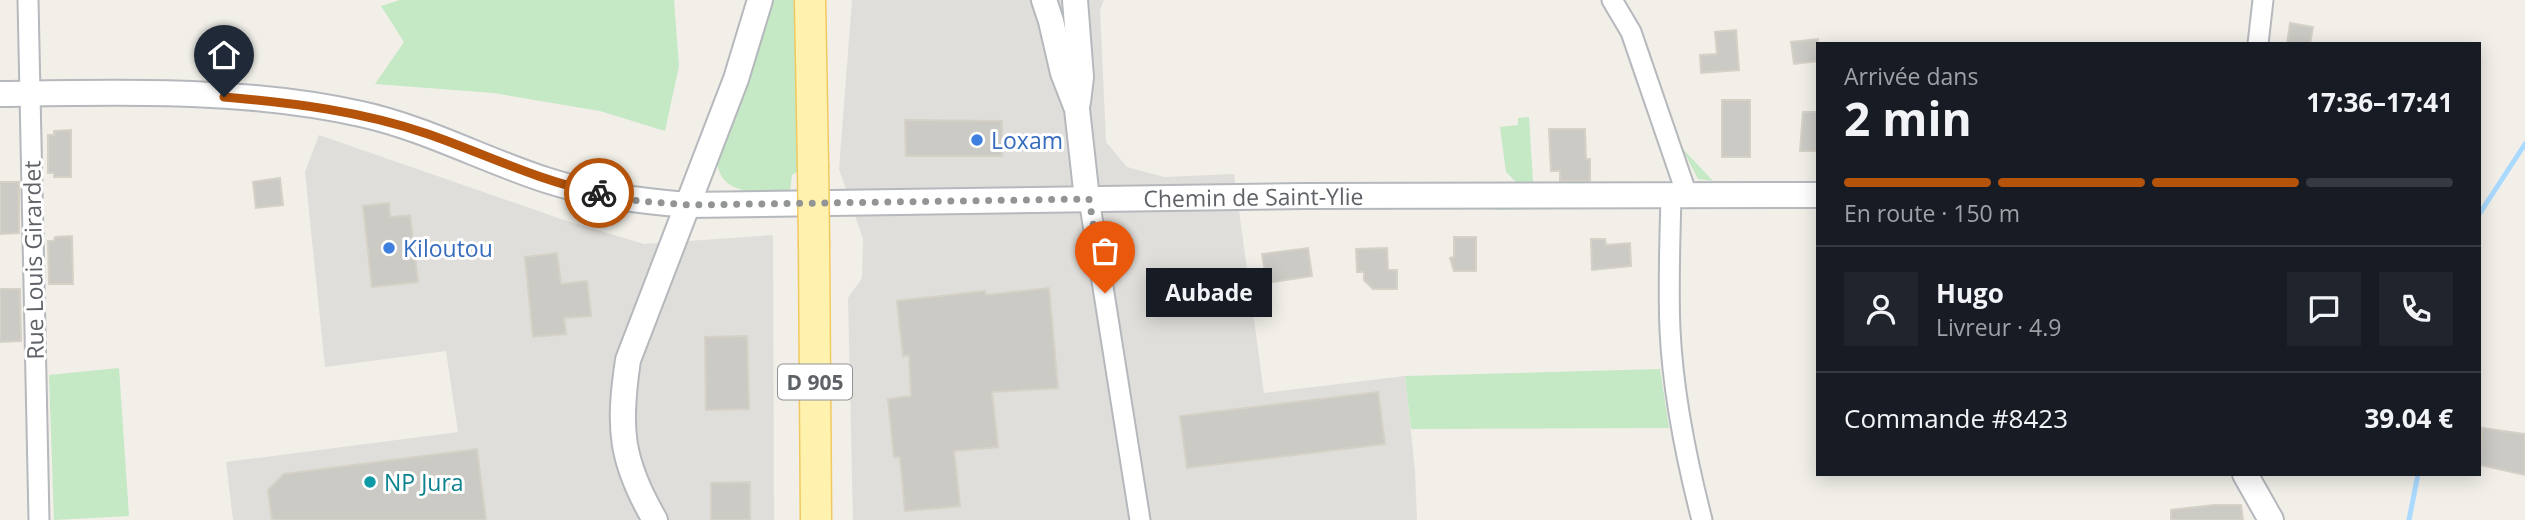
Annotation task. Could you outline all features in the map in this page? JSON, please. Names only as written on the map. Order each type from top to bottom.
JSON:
[{"type":"main road","name":"D 905","points":[[810,0],[816,520]]},
{"type":"main road","points":[[812,128],[822,110],[825,0]]},
{"type":"street","name":"Rue Louis Girardet","points":[[28,0],[39,520]]},
{"type":"street","points":[[654,520],[638,489],[623,442],[622,401],[628,360],[736,79],[760,0]]},
{"type":"street","points":[[1044,0],[1063,73],[1077,109]]},
{"type":"street","points":[[1075,0],[1081,77],[1077,109],[1086,190],[1140,520]]},
{"type":"street","points":[[1612,0],[1631,32],[1679,195],[1669,262],[1671,343],[1687,460],[1702,520]]},
{"type":"street","points":[[2258,42],[2263,0]]},
{"type":"street","name":"Chemin de Saint-Ylie","points":[[0,94],[203,96],[326,108],[362,114],[429,134],[575,188],[639,201],[688,205],[1089,199],[1816,195]]},
{"type":"street","points":[[2246,476],[2271,520]]},
{"type":"shaded area","points":[[852,0],[1104,0],[1100,10],[1106,142],[1127,167],[1164,177],[1234,174],[1264,393],[1405,376],[1417,520],[853,520],[848,298],[862,278],[863,239],[839,169]]},
{"type":"shaded area","points":[[319,135],[561,219],[644,244],[773,235],[774,520],[233,520],[226,462],[458,432],[446,351],[325,367],[305,172]]},
{"type":"green space","points":[[400,0],[674,0],[679,66],[665,131],[600,111],[494,93],[375,84],[404,42],[381,6]]},
{"type":"green space","points":[[770,0],[798,0],[799,171],[792,175],[790,192],[756,192],[734,187],[725,181],[717,160]]},
{"type":"green space","points":[[1529,117],[1533,182],[1645,185],[1519,185],[1506,172],[1500,127],[1518,125],[1518,118]]},
{"type":"green space","points":[[1682,148],[1713,181],[1698,179]]},
{"type":"green space","points":[[1495,208],[1646,208],[1495,210]]},
{"type":"green space","points":[[119,368],[129,516],[54,520],[49,375]]},
{"type":"green space","points":[[1660,369],[1669,428],[1411,429],[1405,376]]},
{"type":"building","points":[[2290,23],[2313,27],[2310,42],[2287,42]]},
{"type":"building","points":[[1736,30],[1739,70],[1701,73],[1700,55],[1717,54],[1715,32]]},
{"type":"building","points":[[1818,39],[1816,61],[1794,64],[1791,42]]},
{"type":"building","points":[[1722,100],[1750,100],[1750,157],[1722,157]]},
{"type":"building","points":[[1803,112],[1816,112],[1816,151],[1800,151]]},
{"type":"building","points":[[905,120],[1002,121],[1002,156],[906,156]]},
{"type":"building","points":[[1549,129],[1585,129],[1586,159],[1590,159],[1590,181],[1560,181],[1560,171],[1551,171]]},
{"type":"building","points":[[71,130],[71,177],[54,177],[54,173],[48,173],[48,135],[54,135],[54,131]]},
{"type":"building","points":[[280,178],[283,205],[256,208],[253,182]]},
{"type":"building","points":[[0,182],[19,182],[19,233],[0,234]]},
{"type":"building","name":"Kiloutou","points":[[389,203],[390,217],[410,215],[418,282],[372,287],[363,206]]},
{"type":"building","points":[[72,236],[73,284],[49,284],[48,241],[54,241],[55,237]]},
{"type":"building","points":[[1454,237],[1476,237],[1476,271],[1454,271],[1450,258],[1454,257]]},
{"type":"building","points":[[1591,239],[1605,239],[1606,245],[1630,243],[1631,266],[1592,270]]},
{"type":"building","points":[[1308,248],[1312,276],[1267,283],[1262,254]]},
{"type":"building","points":[[1387,248],[1388,270],[1397,270],[1397,289],[1373,289],[1364,280],[1364,272],[1357,272],[1356,249]]},
{"type":"building","points":[[557,253],[561,284],[587,281],[591,316],[564,318],[566,334],[533,337],[525,257]]},
{"type":"building","points":[[1049,288],[1058,388],[992,392],[998,447],[954,451],[960,506],[905,511],[900,457],[894,457],[888,399],[911,396],[909,355],[903,356],[897,301],[985,291],[986,295]]},
{"type":"building","points":[[0,289],[20,289],[21,341],[0,342]]},
{"type":"building","points":[[747,336],[749,409],[706,410],[705,337]]},
{"type":"building","points":[[1378,392],[1385,444],[1187,468],[1180,416]]},
{"type":"building","points":[[2482,428],[2525,434],[2525,475],[2481,465]]},
{"type":"building","name":"NP Jura","points":[[477,449],[486,520],[272,520],[268,490],[284,474]]},
{"type":"building","points":[[750,482],[750,520],[711,520],[711,483]]},
{"type":"building","points":[[2241,505],[2243,520],[2171,520],[2171,510]]},
{"type":"waterway","points":[[2481,211],[2525,144]]},
{"type":"waterway","points":[[2409,520],[2418,476]]},
{"type":"way so far","points":[[599,193],[639,201],[688,205],[1089,199],[1105,293]]},
{"type":"place","name":"Loxam","points":[[977,140]]},
{"type":"place","name":"Kiloutou","points":[[389,248]]},
{"type":"place","name":"Aubade","points":[[1105,293]]},
{"type":"place","name":"NP Jura","points":[[370,482]]},
{"type":"route","points":[[224,97],[362,114],[429,134],[545,179],[599,193]]}]
